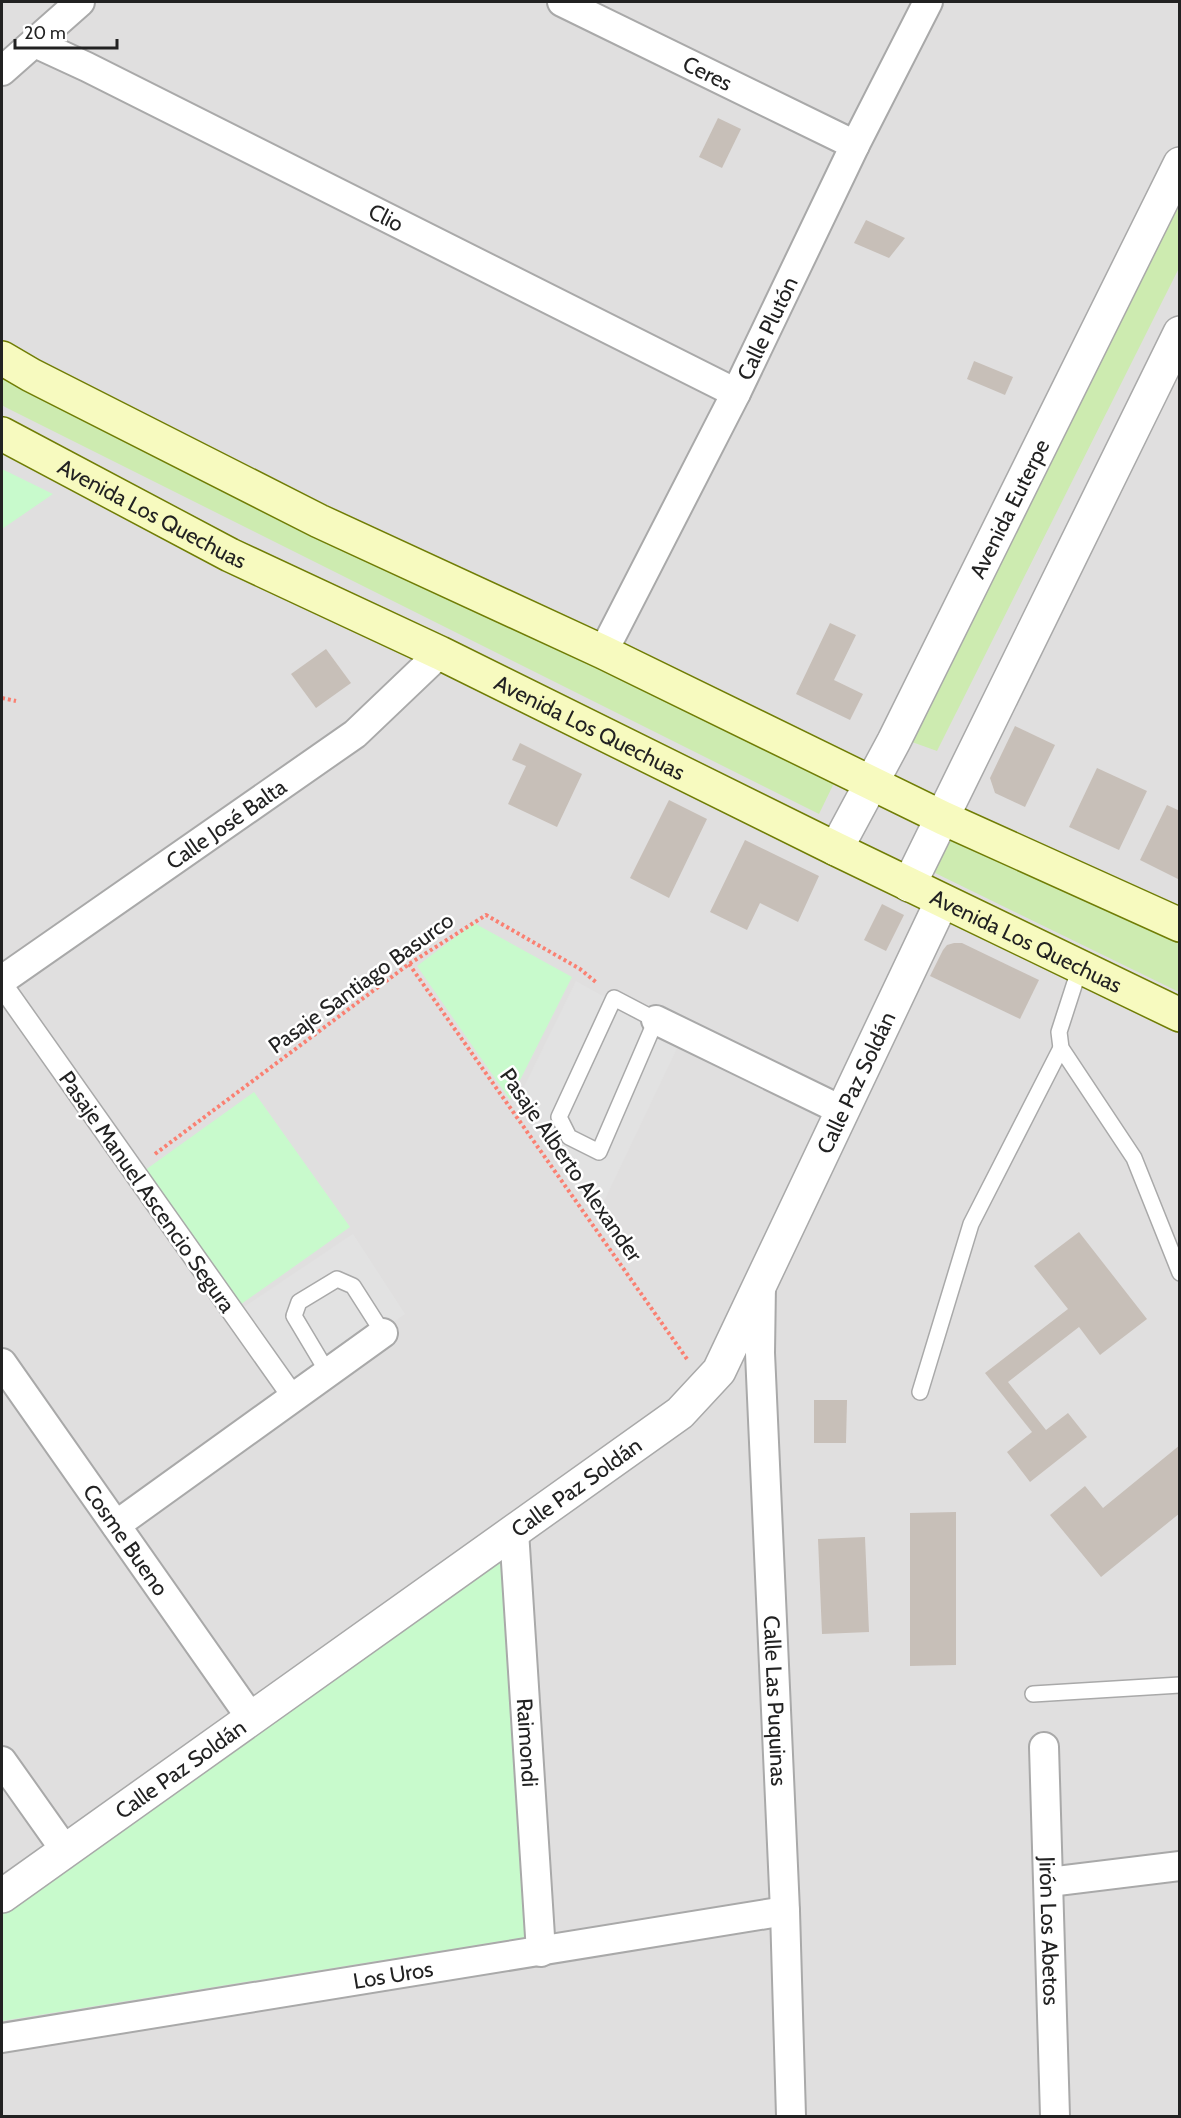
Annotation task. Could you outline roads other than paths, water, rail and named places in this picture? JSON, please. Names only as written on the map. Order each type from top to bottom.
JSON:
[{"type":"main road","points":[[2,358],[31,375],[320,521],[603,652],[943,818],[1179,926]]},
{"type":"main road","name":"Avenida Los Quechuas","points":[[2,434],[230,555],[440,653],[909,885],[1179,1014]]},
{"type":"street","points":[[2,71],[80,2]]},
{"type":"street","name":"Ceres","points":[[562,2],[855,145]]},
{"type":"street","name":"Calle Plutón","points":[[603,652],[736,393],[855,145],[928,2]]},
{"type":"street","name":"Clio","points":[[35,43],[736,393]]},
{"type":"street","name":"Avenida Euterpe","points":[[837,849],[873,783],[1179,164]]},
{"type":"street","points":[[909,885],[1179,333]]},
{"type":"street","name":"Calle José Balta","points":[[2,980],[355,734],[440,653]]},
{"type":"street","name":"Calle Paz Soldán","points":[[2,1896],[680,1413],[719,1371],[942,901]]},
{"type":"street","name":"Pasaje Manuel Ascencio Segura","points":[[2,985],[294,1398]]},
{"type":"street","points":[[656,1020],[843,1111]]},
{"type":"street","name":"Calle Las Puquinas","points":[[760,1284],[760,1365],[785,1911],[791,2116]]},
{"type":"street","points":[[116,1525],[383,1333]]},
{"type":"street","name":"Cosme Bueno","points":[[2,1363],[251,1718]]},
{"type":"street","name":"Raimondi","points":[[514,1531],[541,1952]]},
{"type":"street","name":"Jirón Los Abetos","points":[[1044,1747],[1055,2116]]},
{"type":"street","points":[[2,1761],[65,1850]]},
{"type":"street","points":[[1049,1882],[1179,1866]]},
{"type":"street","name":"Los Uros","points":[[2,2038],[785,1911]]},
{"type":"lane","points":[[1080,967],[1059,1032],[1061,1048],[1134,1158],[1179,1273]]},
{"type":"lane","points":[[614,998],[656,1020],[599,1152],[569,1137],[559,1117],[614,998]]},
{"type":"lane","points":[[920,1392],[971,1224],[1061,1048]]},
{"type":"lane","points":[[328,1373],[294,1316],[299,1302],[337,1279],[353,1286],[383,1333]]},
{"type":"lane","points":[[1033,1694],[1179,1685]]}]
